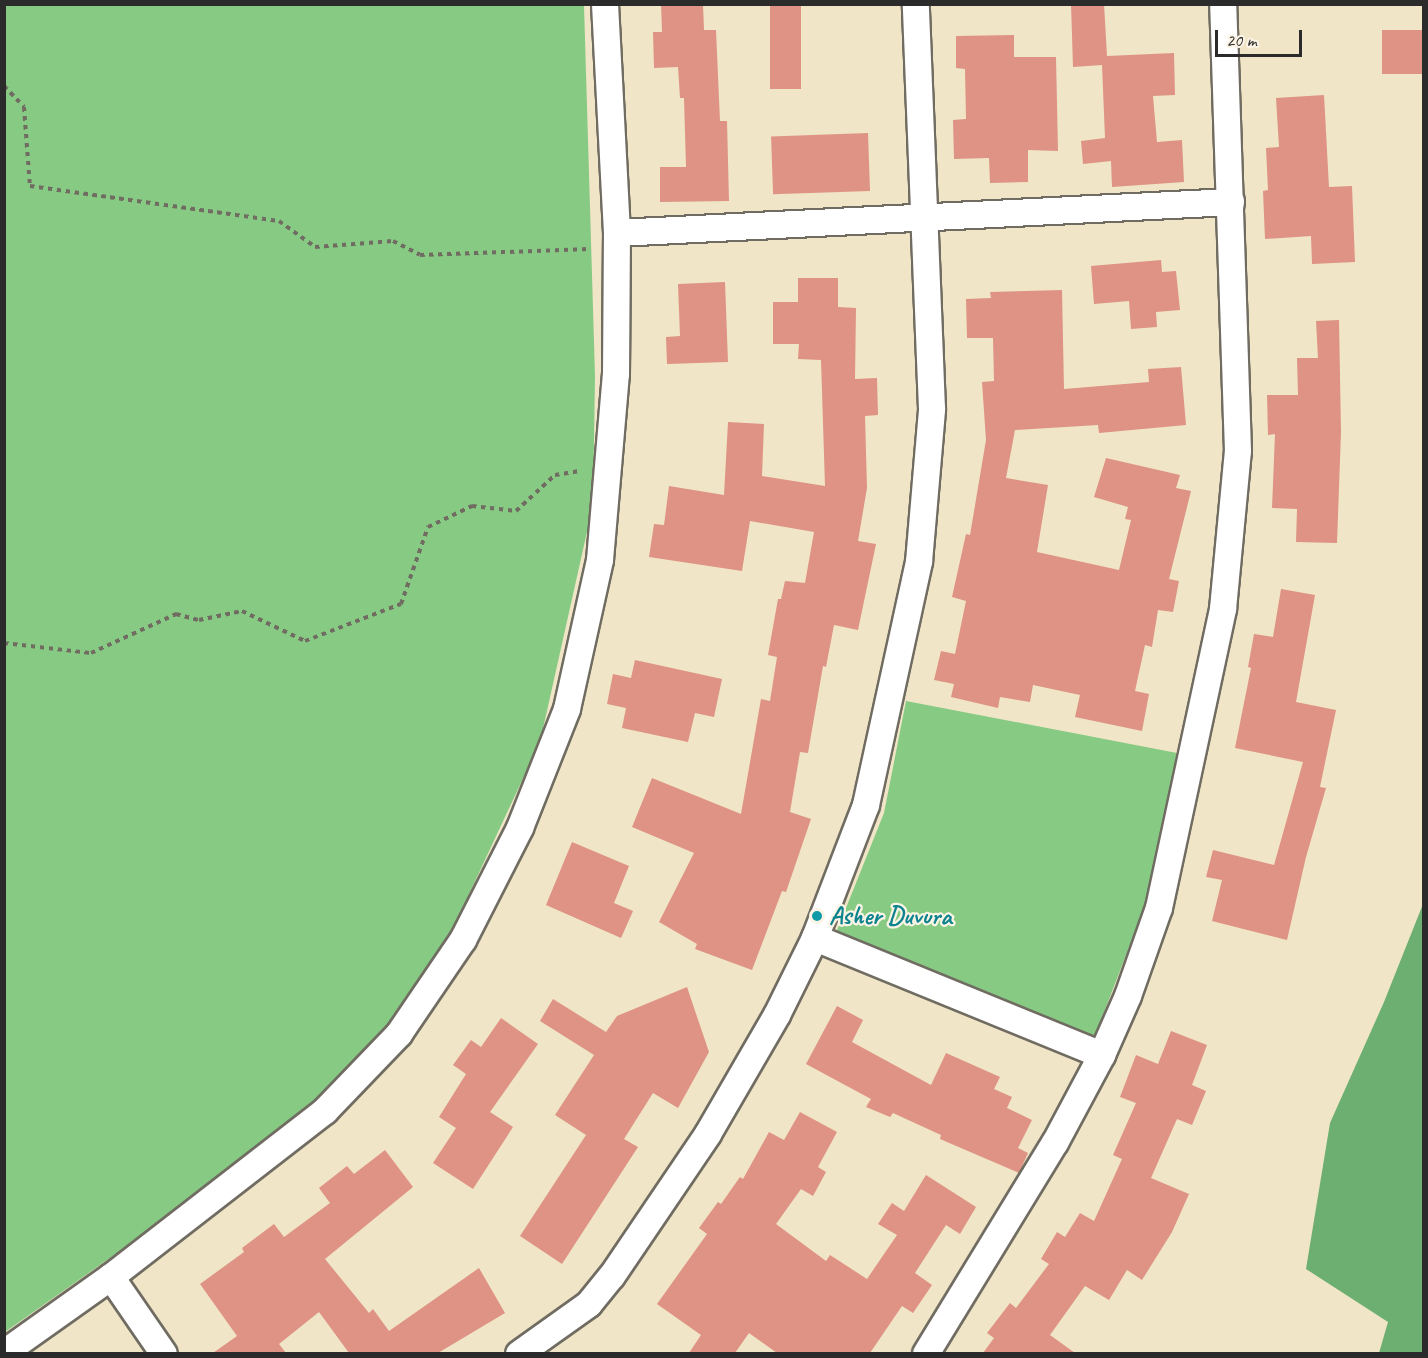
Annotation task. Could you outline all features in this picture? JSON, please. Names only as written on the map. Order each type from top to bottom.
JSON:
[{"type":"street","points":[[4,1353],[111,1277],[325,1111],[399,1034],[463,940],[520,828],[567,709],[600,560],[616,375],[617,240],[606,4]]},
{"type":"street","points":[[519,1353],[589,1304],[612,1276],[708,1134],[777,1015],[814,938],[866,805],[919,562],[932,409],[916,4]]},
{"type":"street","points":[[926,1353],[1055,1143],[1102,1055],[1128,996],[1159,908],[1223,609],[1238,451],[1223,4]]},
{"type":"street","points":[[617,240],[925,219],[1231,202]]},
{"type":"street","points":[[814,938],[1102,1055]]},
{"type":"street","points":[[111,1277],[164,1353]]},
{"type":"path","points":[[4,86],[24,107],[30,186],[279,221],[315,247],[393,241],[420,255],[617,240]]},
{"type":"path","points":[[4,643],[91,653],[176,614],[199,620],[242,610],[305,641],[401,603],[428,527],[472,506],[516,511],[555,475],[608,468]]},
{"type":"green space","points":[[5,5],[584,5],[595,376],[593,505],[540,742],[456,922],[385,1035],[321,1102],[212,1186],[5,1332]]},
{"type":"green space","points":[[906,701],[1177,753],[1146,903],[1093,1041],[836,933],[884,813]]},
{"type":"green space","points":[[1423,904],[1423,1353],[1379,1353],[1388,1322],[1306,1269],[1330,1123],[1384,1002]]},
{"type":"building","points":[[661,4],[703,4],[704,30],[716,30],[720,121],[727,121],[729,201],[660,202],[660,167],[686,167],[684,98],[680,98],[678,67],[654,68],[653,32],[662,32]]},
{"type":"building","points":[[770,4],[801,4],[801,89],[770,89]]},
{"type":"building","points":[[1071,4],[1104,4],[1107,56],[1174,53],[1175,95],[1153,96],[1157,142],[1182,140],[1184,182],[1112,187],[1111,161],[1083,164],[1081,141],[1105,138],[1102,65],[1073,67]]},
{"type":"building","points":[[1382,30],[1424,30],[1424,74],[1382,74]]},
{"type":"building","points":[[1014,35],[1014,57],[1056,57],[1058,151],[1028,150],[1028,182],[990,183],[989,158],[954,159],[953,120],[966,119],[965,69],[956,68],[956,36]]},
{"type":"building","points":[[1324,95],[1329,187],[1352,186],[1355,262],[1312,264],[1311,236],[1265,239],[1263,191],[1268,190],[1266,148],[1279,147],[1276,98]]},
{"type":"building","points":[[868,133],[870,191],[773,194],[771,136]]},
{"type":"building","points":[[1161,260],[1162,272],[1176,271],[1180,310],[1156,312],[1157,327],[1131,329],[1129,301],[1094,304],[1091,266]]},
{"type":"building","points":[[798,278],[838,278],[838,307],[856,308],[855,379],[877,378],[878,415],[865,416],[867,488],[858,541],[876,544],[858,630],[834,625],[826,667],[823,666],[808,753],[800,752],[790,812],[811,819],[786,892],[782,891],[752,970],[695,949],[697,944],[659,922],[694,853],[632,827],[652,778],[741,814],[761,699],[770,701],[777,657],[768,655],[778,599],[781,599],[785,581],[805,583],[814,532],[750,521],[742,571],[649,557],[654,524],[664,525],[669,486],[724,495],[728,422],[764,424],[762,476],[825,486],[821,360],[798,359],[799,344],[773,344],[773,302],[798,302]]},
{"type":"building","points":[[725,282],[728,362],[667,364],[666,337],[680,336],[678,284]]},
{"type":"building","points":[[1062,290],[1064,389],[1149,382],[1148,369],[1181,367],[1186,425],[1099,433],[1098,425],[1015,430],[1006,478],[1048,485],[1037,552],[1119,570],[1131,520],[1125,519],[1128,507],[1094,497],[1106,458],[1180,475],[1176,488],[1191,491],[1169,579],[1179,581],[1173,612],[1158,610],[1152,647],[1145,645],[1135,691],[1149,694],[1142,731],[1075,717],[1080,695],[1033,685],[1030,702],[1000,697],[998,708],[951,697],[954,684],[934,680],[941,651],[955,654],[966,601],[952,597],[966,534],[970,535],[986,440],[982,382],[994,381],[993,338],[967,338],[966,299],[991,298],[990,292]]},
{"type":"building","points":[[1339,320],[1341,432],[1337,543],[1296,542],[1297,509],[1272,508],[1275,434],[1268,435],[1267,395],[1298,395],[1297,358],[1318,358],[1316,321]]},
{"type":"building","points":[[1281,589],[1315,595],[1296,702],[1336,710],[1320,787],[1326,788],[1306,857],[1287,940],[1212,921],[1222,880],[1206,877],[1213,850],[1274,865],[1303,762],[1235,748],[1251,668],[1248,667],[1254,634],[1273,637]]},
{"type":"building","points":[[635,660],[722,679],[714,717],[695,713],[688,742],[622,728],[626,708],[607,704],[613,674],[631,678]]},
{"type":"building","points":[[572,842],[629,866],[614,903],[633,911],[621,938],[546,905]]},
{"type":"building","points":[[687,987],[709,1052],[678,1108],[653,1093],[624,1139],[638,1147],[562,1264],[520,1236],[586,1135],[555,1115],[594,1055],[540,1021],[553,999],[606,1032],[617,1016]]},
{"type":"building","points":[[837,1006],[863,1020],[852,1042],[931,1085],[946,1053],[1000,1077],[994,1089],[1012,1097],[1007,1108],[1032,1120],[1018,1148],[1028,1153],[1019,1173],[940,1139],[941,1135],[893,1113],[890,1117],[866,1107],[871,1099],[806,1064]]},
{"type":"building","points":[[501,1018],[538,1044],[490,1112],[513,1127],[473,1189],[433,1163],[456,1128],[439,1117],[466,1074],[453,1065],[471,1040],[481,1047]]},
{"type":"building","points":[[1171,1031],[1207,1045],[1192,1085],[1206,1091],[1192,1125],[1177,1119],[1151,1178],[1189,1194],[1172,1232],[1142,1280],[1127,1270],[1109,1300],[1085,1286],[1050,1335],[1075,1353],[983,1353],[994,1338],[987,1333],[1010,1303],[1016,1308],[1049,1264],[1041,1259],[1057,1232],[1065,1237],[1080,1213],[1094,1221],[1122,1159],[1113,1155],[1136,1103],[1120,1097],[1136,1055],[1158,1064]]},
{"type":"building","points":[[800,1112],[837,1132],[818,1167],[826,1172],[813,1196],[801,1189],[776,1224],[826,1261],[830,1255],[867,1279],[897,1235],[878,1224],[892,1203],[904,1211],[926,1175],[976,1207],[960,1234],[946,1225],[915,1273],[932,1285],[913,1313],[902,1306],[870,1353],[777,1353],[749,1333],[735,1353],[689,1353],[701,1335],[657,1304],[707,1234],[699,1228],[718,1202],[721,1204],[740,1177],[743,1179],[769,1132],[784,1140]]},
{"type":"building","points":[[385,1150],[413,1187],[325,1259],[369,1313],[373,1309],[389,1331],[479,1268],[505,1313],[438,1353],[349,1353],[319,1312],[279,1344],[286,1353],[213,1353],[237,1336],[200,1284],[244,1252],[242,1248],[274,1224],[284,1237],[330,1203],[319,1188],[347,1166],[354,1174]]},
{"type":"place","name":"Asher Duvura","points":[[817,916]]}]
